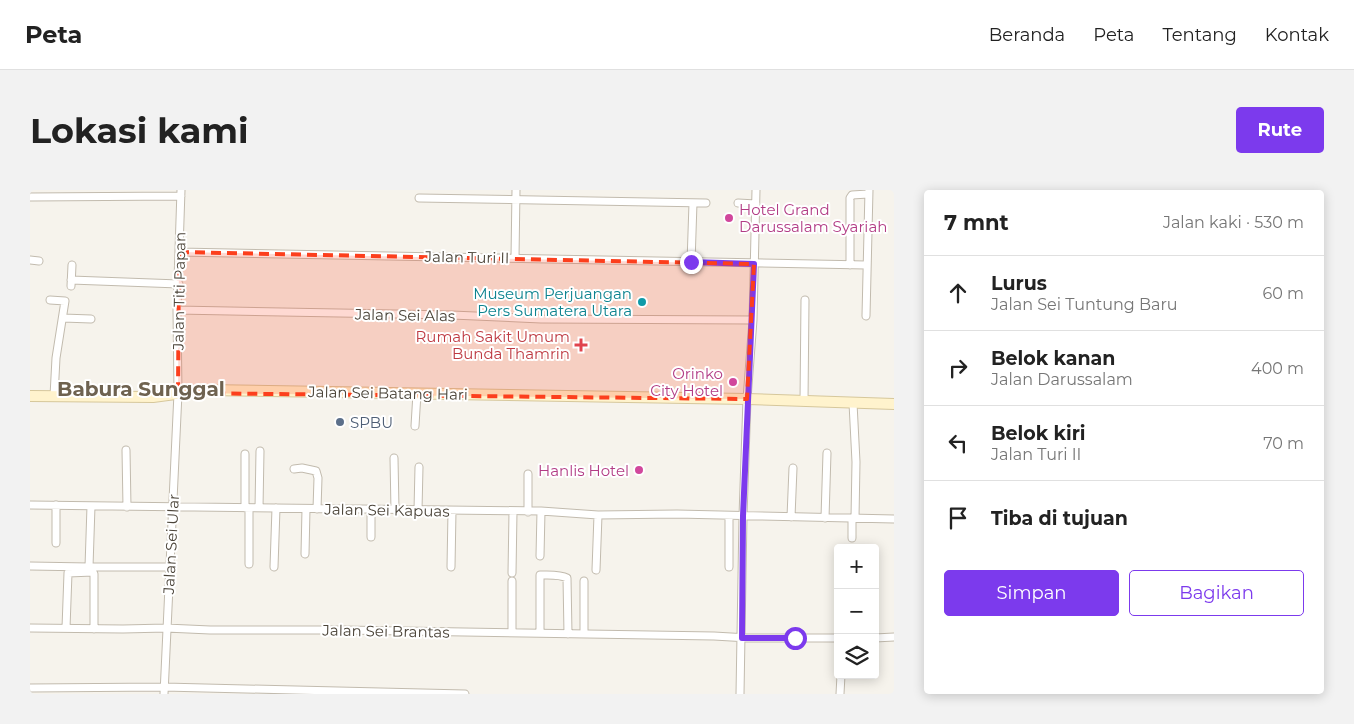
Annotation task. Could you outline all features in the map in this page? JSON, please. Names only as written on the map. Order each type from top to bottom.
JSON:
[{"type":"street","points":[[515,258],[516,190]]},
{"type":"street","points":[[740,694],[743,516],[756,190]]},
{"type":"street","points":[[850,265],[850,198],[852,195],[868,192],[866,316]]},
{"type":"street","points":[[30,197],[181,193]]},
{"type":"street","name":"Jalan Titi Papan","points":[[178,393],[177,310],[181,193]]},
{"type":"street","points":[[419,198],[706,203]]},
{"type":"street","points":[[691,262],[693,203]]},
{"type":"street","points":[[738,203],[756,204]]},
{"type":"street","name":"Jalan Turi II","points":[[179,252],[866,265]]},
{"type":"street","points":[[30,260],[39,261]]},
{"type":"street","points":[[72,265],[71,283],[179,284]]},
{"type":"street","points":[[50,300],[65,301],[56,358],[54,396]]},
{"type":"street","points":[[804,401],[806,300]]},
{"type":"street","name":"Jalan Sei Alas","points":[[177,310],[400,314],[541,319],[752,320]]},
{"type":"street","points":[[63,318],[91,319]]},
{"type":"street","name":"Jalan Sei Batang Hari","points":[[30,396],[153,398],[205,390],[747,399],[894,404]]},
{"type":"street","name":"Jalan Sei Ular","points":[[164,691],[178,393]]},
{"type":"street","points":[[415,426],[417,393]]},
{"type":"street","points":[[852,538],[856,462],[853,403]]},
{"type":"street","points":[[126,450],[127,507]]},
{"type":"street","points":[[259,508],[260,451]]},
{"type":"street","points":[[825,518],[827,453]]},
{"type":"street","points":[[245,454],[249,564]]},
{"type":"street","points":[[394,458],[395,510]]},
{"type":"street","points":[[418,510],[419,467]]},
{"type":"street","points":[[294,468],[316,471],[318,478],[317,509]]},
{"type":"street","points":[[791,517],[792,468]]},
{"type":"street","points":[[528,474],[528,512]]},
{"type":"street","name":"Jalan Sei Kapuas","points":[[30,505],[452,510],[598,515],[894,519]]},
{"type":"street","points":[[56,505],[56,543]]},
{"type":"street","points":[[89,567],[91,506]]},
{"type":"street","points":[[274,568],[276,508]]},
{"type":"street","points":[[305,554],[306,509]]},
{"type":"street","points":[[371,510],[371,537]]},
{"type":"street","points":[[451,568],[452,510]]},
{"type":"street","points":[[512,572],[513,512]]},
{"type":"street","points":[[540,556],[541,512]]},
{"type":"street","points":[[596,570],[598,515]]},
{"type":"street","points":[[729,516],[730,567]]},
{"type":"street","points":[[30,566],[169,567]]},
{"type":"street","points":[[66,628],[68,573],[93,572],[94,629]]},
{"type":"street","points":[[540,633],[540,575],[547,575],[565,576],[567,578],[568,634]]},
{"type":"street","points":[[512,581],[512,632]]},
{"type":"street","points":[[584,581],[584,634]]},
{"type":"street","name":"Jalan Sei Brantas","points":[[30,628],[512,632],[742,638],[834,638]]},
{"type":"street","points":[[879,638],[894,638]]},
{"type":"street","points":[[840,694],[841,679]]},
{"type":"street","points":[[30,688],[465,694]]},
{"type":"highlighted area","points":[[179,252],[754,264],[747,399],[178,393]]},
{"type":"place","name":"Hotel Grand Darussalam Syariah","points":[[729,218]]},
{"type":"place","name":"Museum Perjuangan Pers Sumatera Utara","points":[[642,302]]},
{"type":"place","name":"Rumah Sakit Umum Bunda Thamrin","points":[[581,345]]},
{"type":"place","name":"Orinko City Hotel","points":[[733,382]]},
{"type":"place","name":"SPBU","points":[[340,422]]},
{"type":"place","name":"Hanlis Hotel","points":[[639,470]]},
{"type":"district","name":"Babura Sunggal","points":[[141,389]]},
{"type":"route","points":[[691,262],[754,264],[743,516],[742,638],[795,638]]}]
